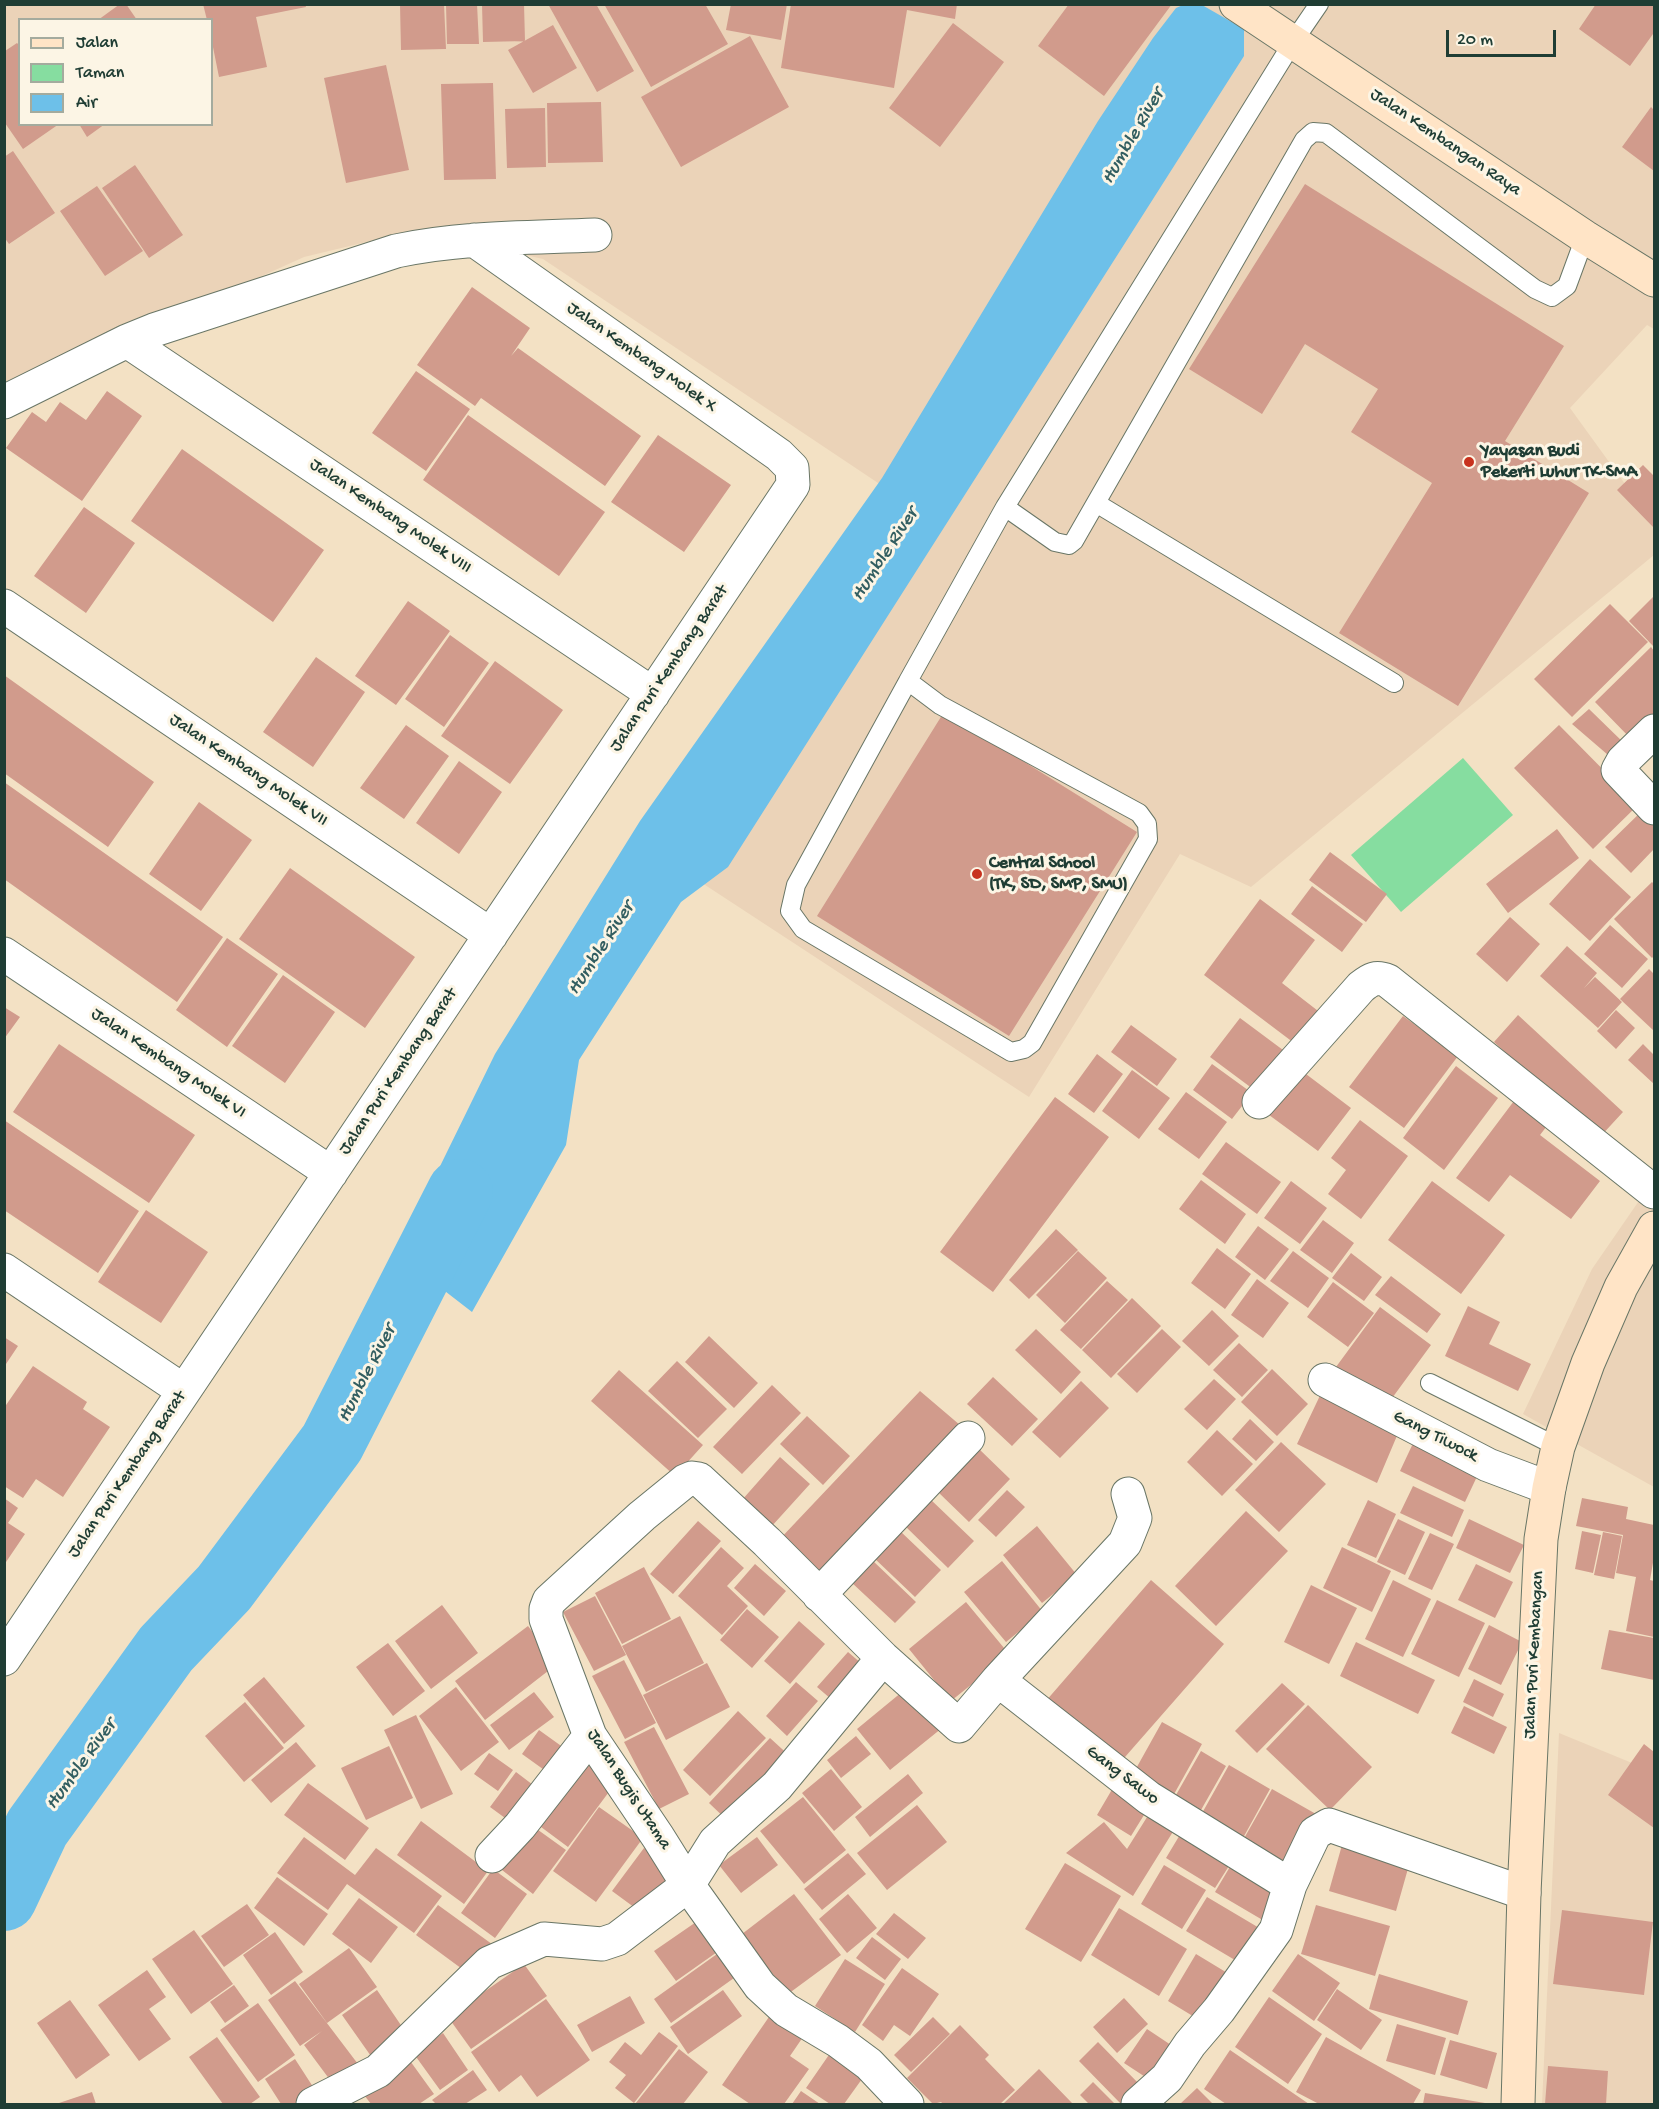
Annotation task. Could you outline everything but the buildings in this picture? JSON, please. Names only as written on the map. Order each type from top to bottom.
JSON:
[{"type":"main road","name":"Jalan Kembangan Raya","points":[[1236,4],[1585,237],[1654,280]]},
{"type":"main road","name":"Jalan Puri Kembangan","points":[[1518,2104],[1524,1893],[1541,1539],[1558,1447],[1588,1363],[1621,1287],[1654,1228]]},
{"type":"street","points":[[4,402],[154,330],[396,251],[434,243],[595,235]]},
{"type":"street","name":"Jalan Kembang Molek X","points":[[474,240],[779,454],[792,468],[793,485]]},
{"type":"street","name":"Jalan Kembang Molek VIII","points":[[127,341],[653,694]]},
{"type":"street","name":"Jalan Puri Kembang Barat","points":[[4,1659],[793,485]]},
{"type":"street","name":"Jalan Kembang Molek VII","points":[[4,606],[491,935]]},
{"type":"street","points":[[1654,731],[1623,761],[1618,770],[1654,808]]},
{"type":"street","name":"Jalan Kembang Molek VI","points":[[4,954],[331,1173]]},
{"type":"street","points":[[1259,1102],[1361,987],[1372,978],[1381,978],[1388,981],[1654,1192]]},
{"type":"street","points":[[4,1270],[184,1391]]},
{"type":"street","name":"Gang Tiwock","points":[[1325,1380],[1488,1465],[1549,1488]]},
{"type":"street","points":[[968,1438],[819,1595],[883,1658],[959,1726],[998,1680],[1125,1543],[1135,1518],[1128,1494]]},
{"type":"street","name":"Jalan Bugis Utama","points":[[819,1595],[767,1542],[699,1479],[692,1478],[685,1481],[642,1516],[549,1601],[546,1618],[590,1736],[688,1885],[760,1986],[786,2010],[838,2041],[868,2064],[907,2104]]},
{"type":"street","points":[[313,2104],[378,2071],[489,1963],[544,1939],[602,1944],[617,1939],[688,1885],[715,1842],[777,1786],[883,1658]]},
{"type":"street","name":"Gang Sawo","points":[[998,1680],[1149,1798],[1290,1885]]},
{"type":"street","points":[[492,1856],[520,1826],[590,1736]]},
{"type":"street","points":[[1138,2104],[1167,2078],[1276,1930],[1290,1885],[1315,1833],[1322,1827],[1329,1825],[1524,1893]]},
{"type":"lane","points":[[908,681],[940,705],[1139,813],[1147,825],[1148,839],[1032,1043],[1024,1049],[1011,1052],[803,929],[789,911],[796,885],[908,681],[1005,507],[1288,38],[1319,4]]},
{"type":"lane","points":[[1005,507],[1055,542],[1069,545],[1078,536],[1304,140],[1313,132],[1326,133],[1535,289],[1552,297],[1567,286],[1585,237]]},
{"type":"lane","points":[[1096,503],[1394,683]]},
{"type":"lane","points":[[1430,1383],[1558,1447]]},
{"type":"shaded area","points":[[4,5],[1654,5],[1654,329],[1647,325],[1570,408],[1654,524],[1654,555],[1251,887],[1180,854],[1029,1097],[673,864],[905,501],[543,259],[416,230],[304,257],[5,392]]},
{"type":"shaded area","points":[[1654,1179],[1654,1487],[1523,1414],[1592,1269]]},
{"type":"shaded area","points":[[1559,1733],[1654,1772],[1654,2104],[1542,2104]]},
{"type":"green space","points":[[1463,758],[1513,815],[1401,912],[1351,855]]},
{"type":"water","points":[[1183,5],[1202,5],[1244,29],[1244,56],[728,867],[681,902],[579,1060],[566,1145],[472,1312],[397,1254],[495,1054],[640,821],[882,478],[1098,121],[1153,38],[1176,8]]},
{"type":"waterway","name":"Humble River","points":[[4,1898],[37,1828],[166,1649],[224,1588],[332,1443],[460,1192]]},
{"type":"place","name":"Yayasan Budi Pekerti Luhur TK-SMA","points":[[1469,462]]},
{"type":"place","name":"Central School (TK, SD, SMP, SMU)","points":[[977,874]]}]
